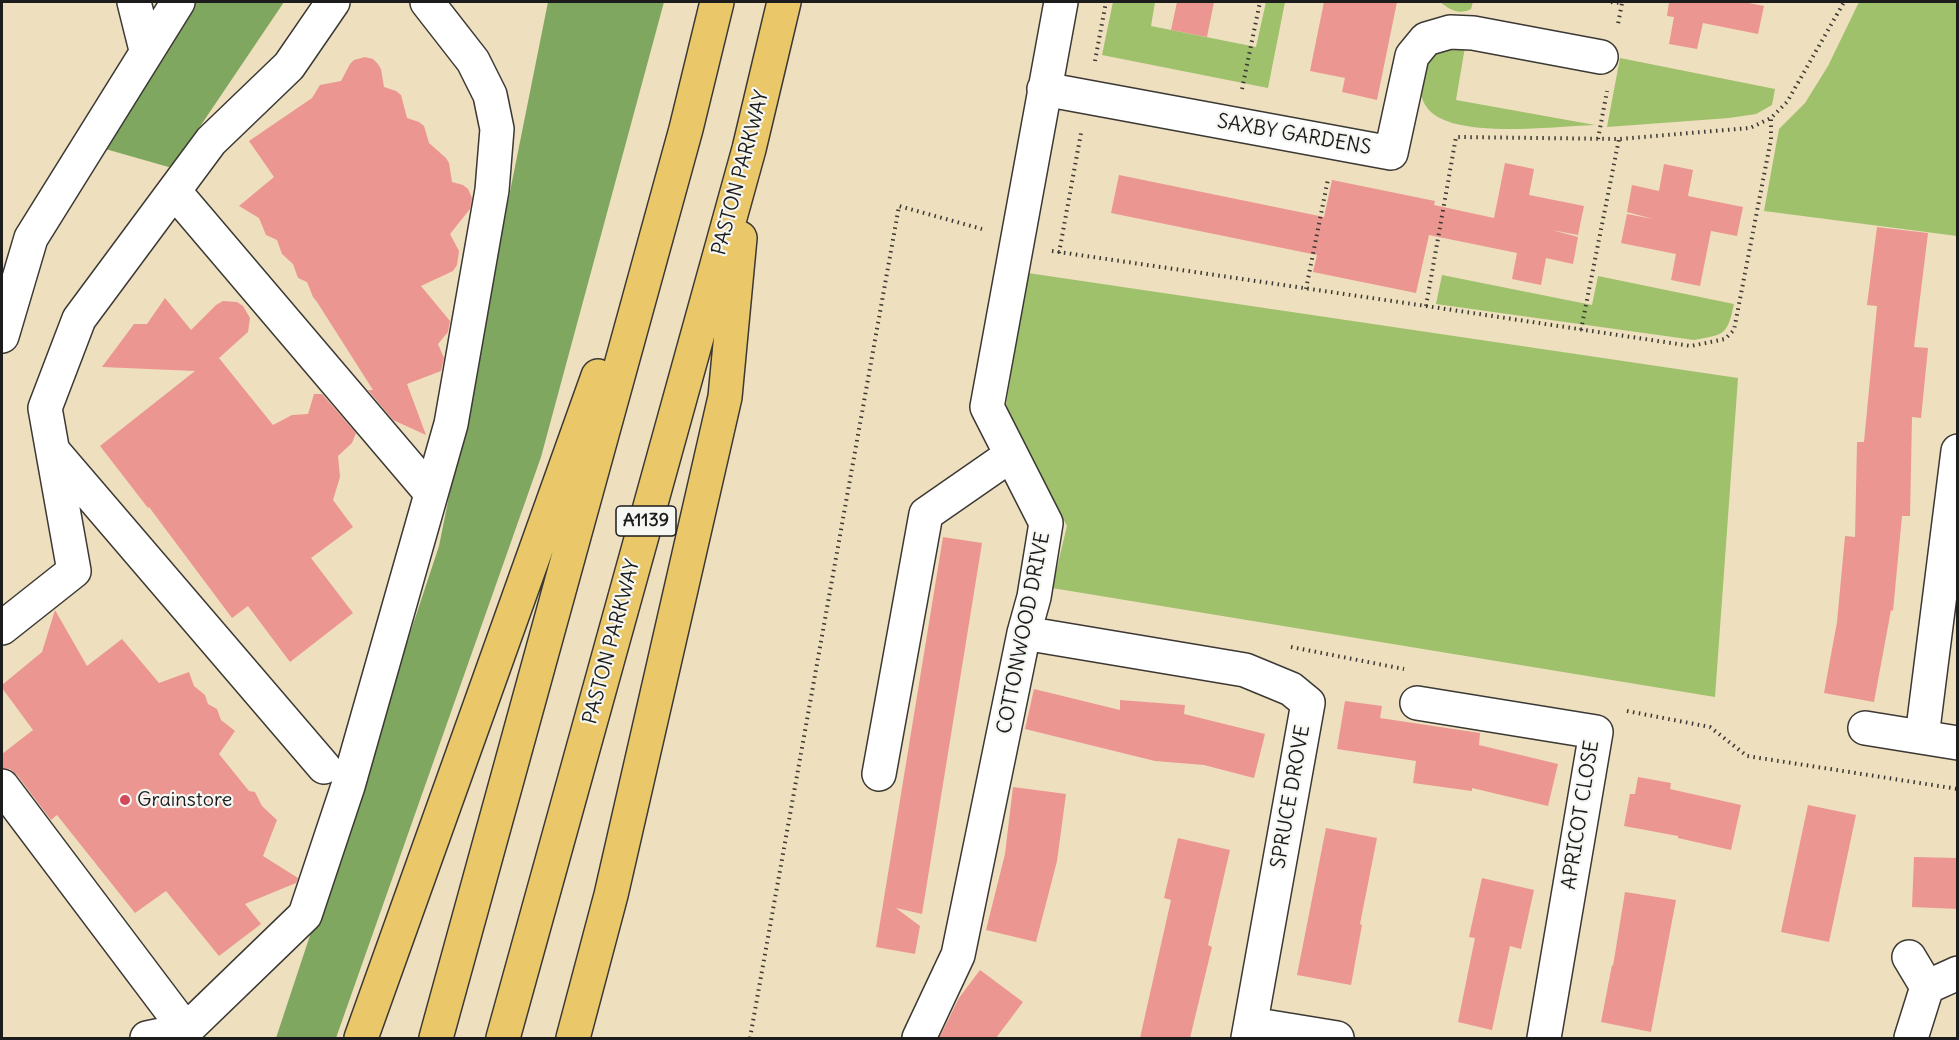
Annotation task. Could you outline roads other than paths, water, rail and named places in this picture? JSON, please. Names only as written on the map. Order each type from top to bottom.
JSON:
[{"type":"highway","points":[[436,1038],[686,129],[717,2]]},
{"type":"highway","name":"PASTON PARKWAY","points":[[503,1038],[749,149],[784,2]]},
{"type":"highway","points":[[361,1038],[686,129]]},
{"type":"highway","name":"A1139","points":[[573,1038],[611,895],[725,397],[749,149]]},
{"type":"street","points":[[134,2],[146,50]]},
{"type":"street","points":[[2,336],[31,237],[178,2]]},
{"type":"street","points":[[2,628],[74,571],[45,408],[80,318],[211,141],[289,66],[333,2]]},
{"type":"street","points":[[147,1038],[186,1030],[305,915],[348,786],[450,424],[492,190],[497,129],[490,94],[473,61],[427,2]]},
{"type":"street","name":"COTTONWOOD DRIVE","points":[[919,1038],[958,955],[1024,633],[1034,597],[1046,523],[987,407],[1061,2]]},
{"type":"street","name":"SAXBY GARDENS","points":[[1044,89],[1391,153],[1412,57],[1426,39],[1450,32],[1473,33],[1601,57]]},
{"type":"street","points":[[174,191],[431,493]]},
{"type":"street","points":[[52,450],[324,767]]},
{"type":"street","points":[[879,774],[926,514],[1011,455]]},
{"type":"street","points":[[1922,737],[1956,460]]},
{"type":"street","name":"SPRUCE DROVE","points":[[1024,633],[1245,670],[1291,689],[1308,703],[1249,1031]]},
{"type":"street","name":"APRICOT CLOSE","points":[[1418,702],[1596,732],[1544,1038]]},
{"type":"street","points":[[1865,728],[1958,743]]},
{"type":"street","points":[[2,786],[186,1030]]},
{"type":"street","points":[[1910,957],[1927,987],[1911,1038]]},
{"type":"street","points":[[1927,987],[1958,973]]},
{"type":"street","points":[[1249,1031],[1337,1038]]},
{"type":"place","name":"Grainstore","points":[[125,800]]}]
